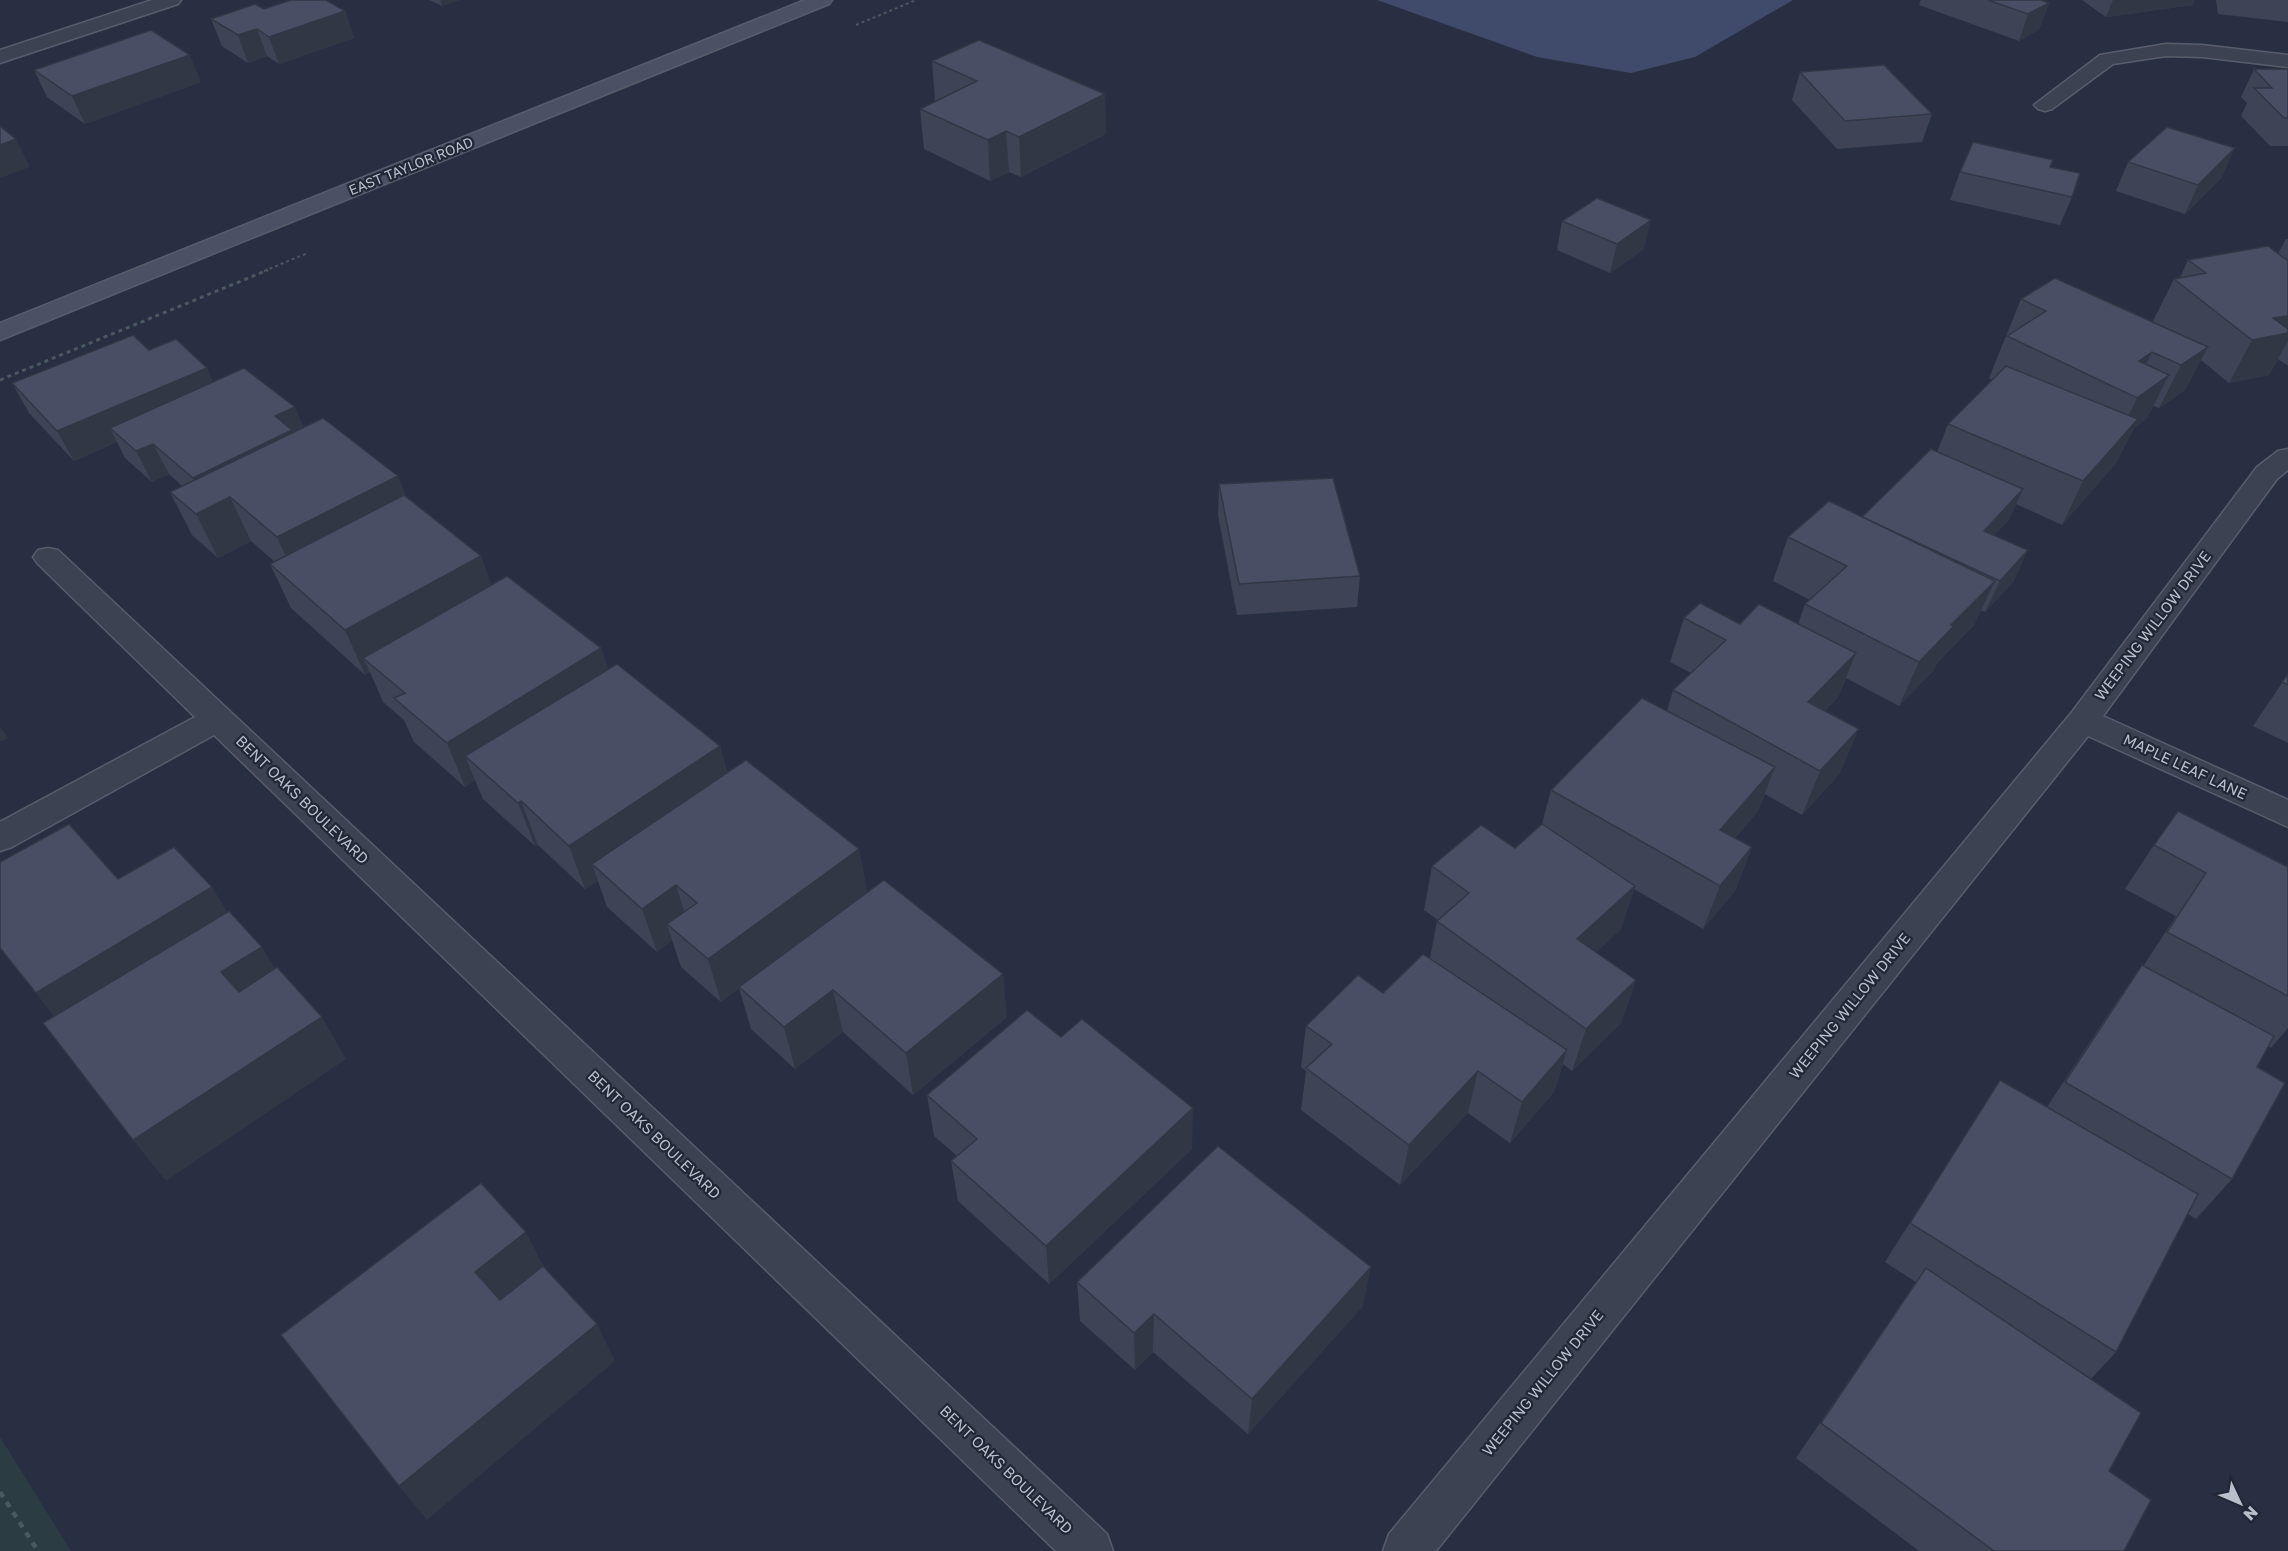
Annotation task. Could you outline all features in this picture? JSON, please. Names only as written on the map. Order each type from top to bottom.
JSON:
[{"type":"main road","name":"EAST TAYLOR ROAD","points":[[0,332],[822,0]]},
{"type":"street","points":[[0,57],[171,0]]},
{"type":"street","points":[[2045,105],[2107,59],[2166,50],[2202,51],[2288,61]]},
{"type":"street","name":"WEEPING WILLOW DRIVE","points":[[1406,1551],[2083,720],[2267,473],[2288,457]]},
{"type":"street","name":"BENT OAKS BOULEVARD","points":[[48,557],[1090,1551]]},
{"type":"street","points":[[0,838],[217,719]]},
{"type":"street","name":"MAPLE LEAF LANE","points":[[2083,720],[2288,814]]},
{"type":"path","points":[[0,380],[318,249]]},
{"type":"path","points":[[0,1492],[38,1551]]},
{"type":"shaded area","points":[[0,1437],[71,1551],[0,1551]]},
{"type":"water","points":[[1377,0],[1793,0],[1695,57],[1631,73],[1537,57]]},
{"type":"building","points":[[291,0],[326,0],[345,11],[269,37],[257,29],[238,35],[211,19],[255,4],[264,9]]},
{"type":"building","points":[[1988,0],[2041,0],[2049,3],[2028,14]]},
{"type":"building","points":[[151,30],[190,55],[72,96],[34,70]]},
{"type":"building","points":[[979,40],[1105,94],[1019,137],[1006,131],[988,140],[920,109],[977,81],[932,61]]},
{"type":"building","points":[[1884,65],[1932,114],[1845,121],[1800,72]]},
{"type":"building","points":[[2254,69],[2288,69],[2288,118],[2284,118],[2254,88],[2272,88]]},
{"type":"building","points":[[0,126],[16,139],[0,145]]},
{"type":"building","points":[[2167,127],[2235,148],[2198,185],[2128,162]]},
{"type":"building","points":[[1973,142],[2053,160],[2050,167],[2080,173],[2072,197],[1960,172]]},
{"type":"building","points":[[1597,198],[1651,220],[1617,244],[1562,221]]},
{"type":"building","points":[[2268,246],[2288,261],[2288,316],[2273,318],[2288,329],[2288,333],[2252,340],[2174,279],[2206,273],[2188,260]]},
{"type":"building","points":[[2055,278],[2208,347],[2181,365],[2152,352],[2139,361],[2169,375],[2137,398],[2007,336],[2046,311],[2021,299]]},
{"type":"building","points":[[133,335],[149,350],[176,339],[207,368],[57,431],[12,383]]},
{"type":"building","points":[[2006,366],[2138,419],[2083,481],[1948,424]]},
{"type":"building","points":[[244,368],[295,407],[275,416],[292,430],[193,478],[153,444],[136,451],[110,428]]},
{"type":"building","points":[[323,418],[398,476],[277,537],[230,497],[196,514],[170,492]]},
{"type":"building","points":[[1931,449],[2023,489],[1984,531],[2028,550],[2000,581],[1862,517]]},
{"type":"building","points":[[1333,478],[1360,576],[1239,584],[1219,484]]},
{"type":"building","points":[[404,495],[481,556],[345,630],[270,564]]},
{"type":"building","points":[[1829,501],[1995,581],[1951,625],[1954,626],[1919,662],[1805,604],[1847,566],[1788,537]]},
{"type":"building","points":[[507,576],[601,648],[447,743],[394,698],[405,693],[363,658]]},
{"type":"building","points":[[1700,603],[1740,624],[1759,604],[1856,653],[1808,702],[1859,729],[1820,771],[1673,690],[1726,640],[1684,618]]},
{"type":"building","points":[[617,664],[720,746],[569,846],[521,801],[518,803],[465,756]]},
{"type":"building","points":[[2288,674],[2288,685],[2282,682]]},
{"type":"building","points":[[1642,698],[1775,767],[1720,830],[1752,847],[1720,886],[1551,790]]},
{"type":"building","points":[[746,760],[859,849],[708,959],[667,924],[697,903],[676,885],[642,909],[592,864]]},
{"type":"building","points":[[2178,811],[2288,867],[2288,996],[2167,932],[2206,873],[2154,845]]},
{"type":"building","points":[[69,824],[118,879],[174,847],[212,887],[36,993],[0,948],[0,862]]},
{"type":"building","points":[[1542,824],[1635,886],[1577,939],[1636,980],[1586,1029],[1437,921],[1469,893],[1432,866],[1481,825],[1515,848]]},
{"type":"building","points":[[884,880],[1003,974],[906,1053],[833,990],[784,1027],[739,987]]},
{"type":"building","points":[[229,911],[262,947],[221,972],[239,992],[277,967],[322,1017],[133,1140],[43,1023]]},
{"type":"building","points":[[1423,954],[1567,1050],[1522,1102],[1478,1071],[1409,1145],[1306,1068],[1332,1044],[1306,1026],[1358,975],[1383,993]]},
{"type":"building","points":[[2142,965],[2274,1036],[2257,1067],[2285,1083],[2232,1179],[2065,1082]]},
{"type":"building","points":[[1027,1010],[1061,1037],[1082,1019],[1193,1108],[1046,1246],[951,1161],[977,1139],[927,1095]]},
{"type":"building","points":[[2000,1080],[2198,1194],[2116,1352],[1910,1223]]},
{"type":"building","points":[[1218,1146],[1371,1267],[1252,1399],[1154,1314],[1134,1333],[1077,1282]]},
{"type":"building","points":[[481,1183],[526,1232],[475,1272],[500,1300],[543,1266],[597,1324],[399,1486],[281,1335]]},
{"type":"building","points":[[1926,1268],[2141,1413],[2109,1471],[2151,1500],[2124,1551],[1994,1551],[1821,1423]]}]
